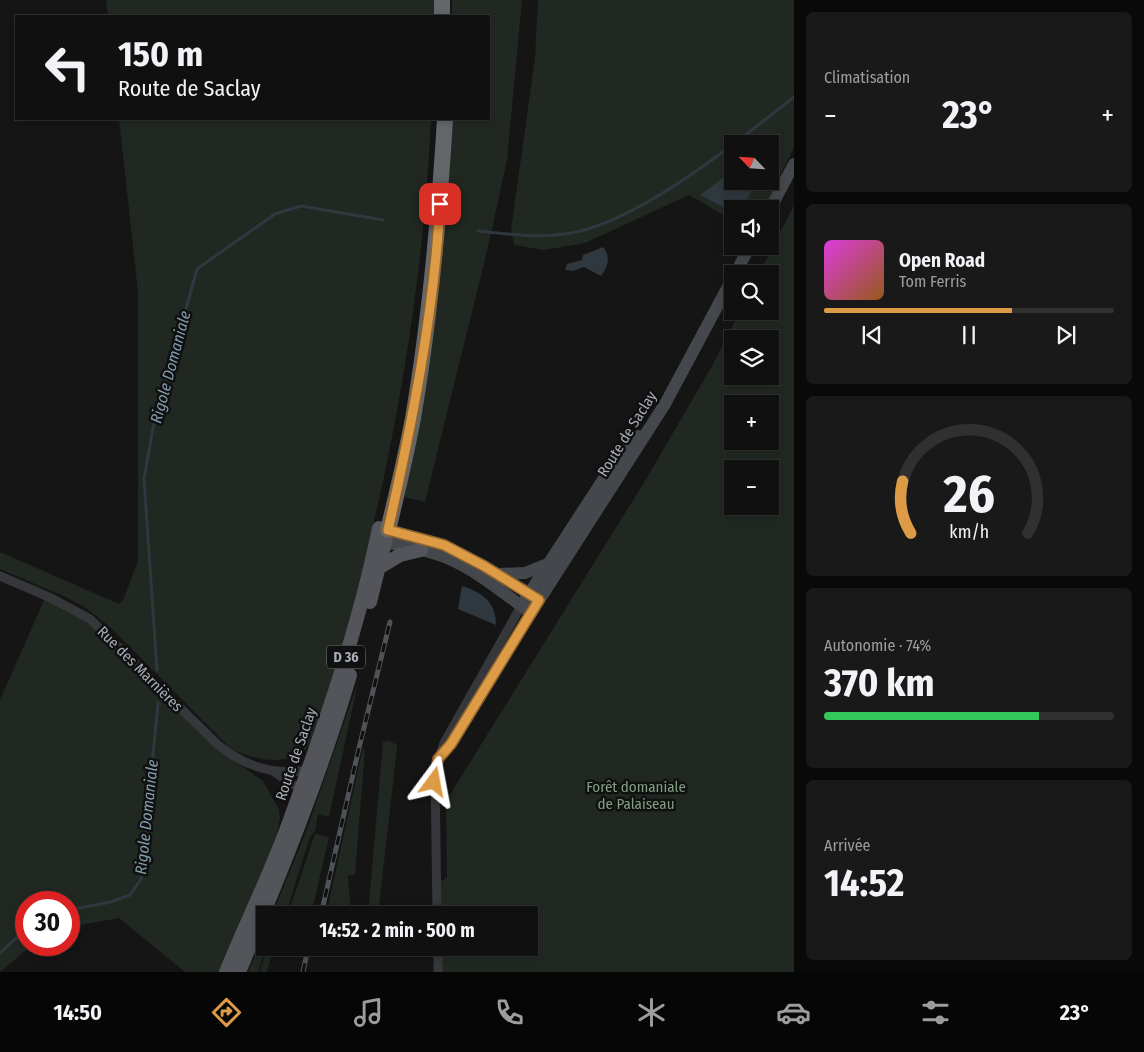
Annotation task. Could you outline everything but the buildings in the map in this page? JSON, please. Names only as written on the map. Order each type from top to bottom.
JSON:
[{"type":"highway","points":[[442,0],[442,15]]},
{"type":"highway","points":[[382,535],[411,371],[429,223],[436,120]]},
{"type":"highway","points":[[382,535],[413,419],[426,333],[439,222],[445,120]]},
{"type":"main road","points":[[775,200],[794,164]]},
{"type":"main road","name":"Route de Saclay","points":[[526,610],[666,404],[724,294]]},
{"type":"main road","points":[[382,535],[444,545],[534,596],[550,563],[610,469],[666,404]]},
{"type":"main road","points":[[382,535],[457,563],[501,590],[526,610]]},
{"type":"main road","name":"Route de Saclay","points":[[226,972],[339,711],[380,567],[382,535]]},
{"type":"main road","name":"Route de Saclay","points":[[314,769],[382,535]]},
{"type":"main road","points":[[380,567],[400,555],[422,550]]},
{"type":"main road","points":[[497,574],[524,573],[550,563]]},
{"type":"main road","name":"Route de Saclay","points":[[239,972],[286,860],[305,792]]},
{"type":"street","name":"Rue des Marnières","points":[[0,576],[52,598],[90,619],[221,747],[240,761],[273,771],[295,773],[314,769]]},
{"type":"street","points":[[437,906],[436,789],[434,782],[438,759],[451,744],[526,610]]},
{"type":"street","name":"Rue des Marnières","points":[[273,771],[305,792]]},
{"type":"street","points":[[438,956],[438,972]]},
{"type":"green space","points":[[106,0],[434,0],[434,15],[108,15]]},
{"type":"green space","points":[[452,0],[522,0],[507,160],[488,247],[425,502],[404,497],[449,120],[490,120],[490,15],[452,15]]},
{"type":"green space","points":[[538,0],[794,0],[794,147],[779,178],[779,135],[724,135],[724,190],[773,190],[768,200],[724,200],[724,215],[689,195],[585,243],[544,250],[514,245],[511,230],[535,58]]},
{"type":"green space","points":[[119,120],[431,120],[421,247],[413,311],[392,438],[379,501],[348,625],[314,736],[303,752],[293,757],[272,760],[260,759],[230,748],[111,628],[86,608],[68,598],[0,569],[0,552],[119,604],[124,598],[138,561],[138,292]]},
{"type":"green space","name":"Forêt domaniale de Palaiseau","points":[[794,205],[794,972],[440,972],[440,956],[538,956],[538,906],[439,906],[439,883],[447,877],[446,801],[645,481],[724,342],[724,385],[779,385],[779,330],[730,330],[735,320],[779,320],[779,265],[764,265],[769,255],[779,255],[779,235]]},
{"type":"green space","points":[[45,598],[84,620],[106,637],[219,750],[263,781],[279,809],[280,818],[276,839],[221,972],[185,972],[119,918],[80,925],[80,891],[15,891],[15,956],[19,956],[0,972],[0,700]]},
{"type":"green space","points":[[358,682],[329,817],[318,814],[315,831],[310,837],[288,906],[276,906],[307,829]]},
{"type":"green space","points":[[389,741],[397,745],[397,748],[379,906],[369,906],[383,742]]},
{"type":"green space","points":[[363,748],[365,749],[355,874],[348,876],[350,906],[328,906]]},
{"type":"green space","points":[[315,834],[329,837],[313,906],[291,906]]},
{"type":"green space","points":[[256,953],[256,956],[263,956],[258,972],[248,972]]},
{"type":"green space","points":[[265,956],[271,956],[267,972],[260,972]]},
{"type":"shaded area","points":[[724,177],[724,190],[752,190],[746,200],[724,200],[724,208],[700,195]]},
{"type":"shaded area","points":[[603,247],[607,254],[608,262],[601,276],[584,267],[573,271],[565,270],[567,264],[582,260],[583,255]]},
{"type":"shaded area","points":[[462,586],[482,595],[491,604],[494,610],[496,625],[458,609]]},
{"type":"waterway","points":[[745,135],[794,97]]},
{"type":"waterway","points":[[478,231],[543,236],[565,234],[608,222],[653,199],[724,151]]},
{"type":"waterway","name":"Rigole Domaniale","points":[[157,670],[144,479],[153,428],[197,269],[275,214],[301,206],[383,220]]},
{"type":"waterway","name":"Rigole Domaniale","points":[[80,908],[111,902],[130,895],[141,879],[158,703]]},
{"type":"waterway","name":"Rigole Domaniale","points":[[0,953],[15,939]]},
{"type":"railway","points":[[323,906],[390,622]]},
{"type":"railway","points":[[303,972],[306,956]]},
{"type":"route","points":[[434,782],[438,759],[451,744],[539,600],[484,566],[444,545],[388,530],[413,419],[426,333],[440,204]]}]
